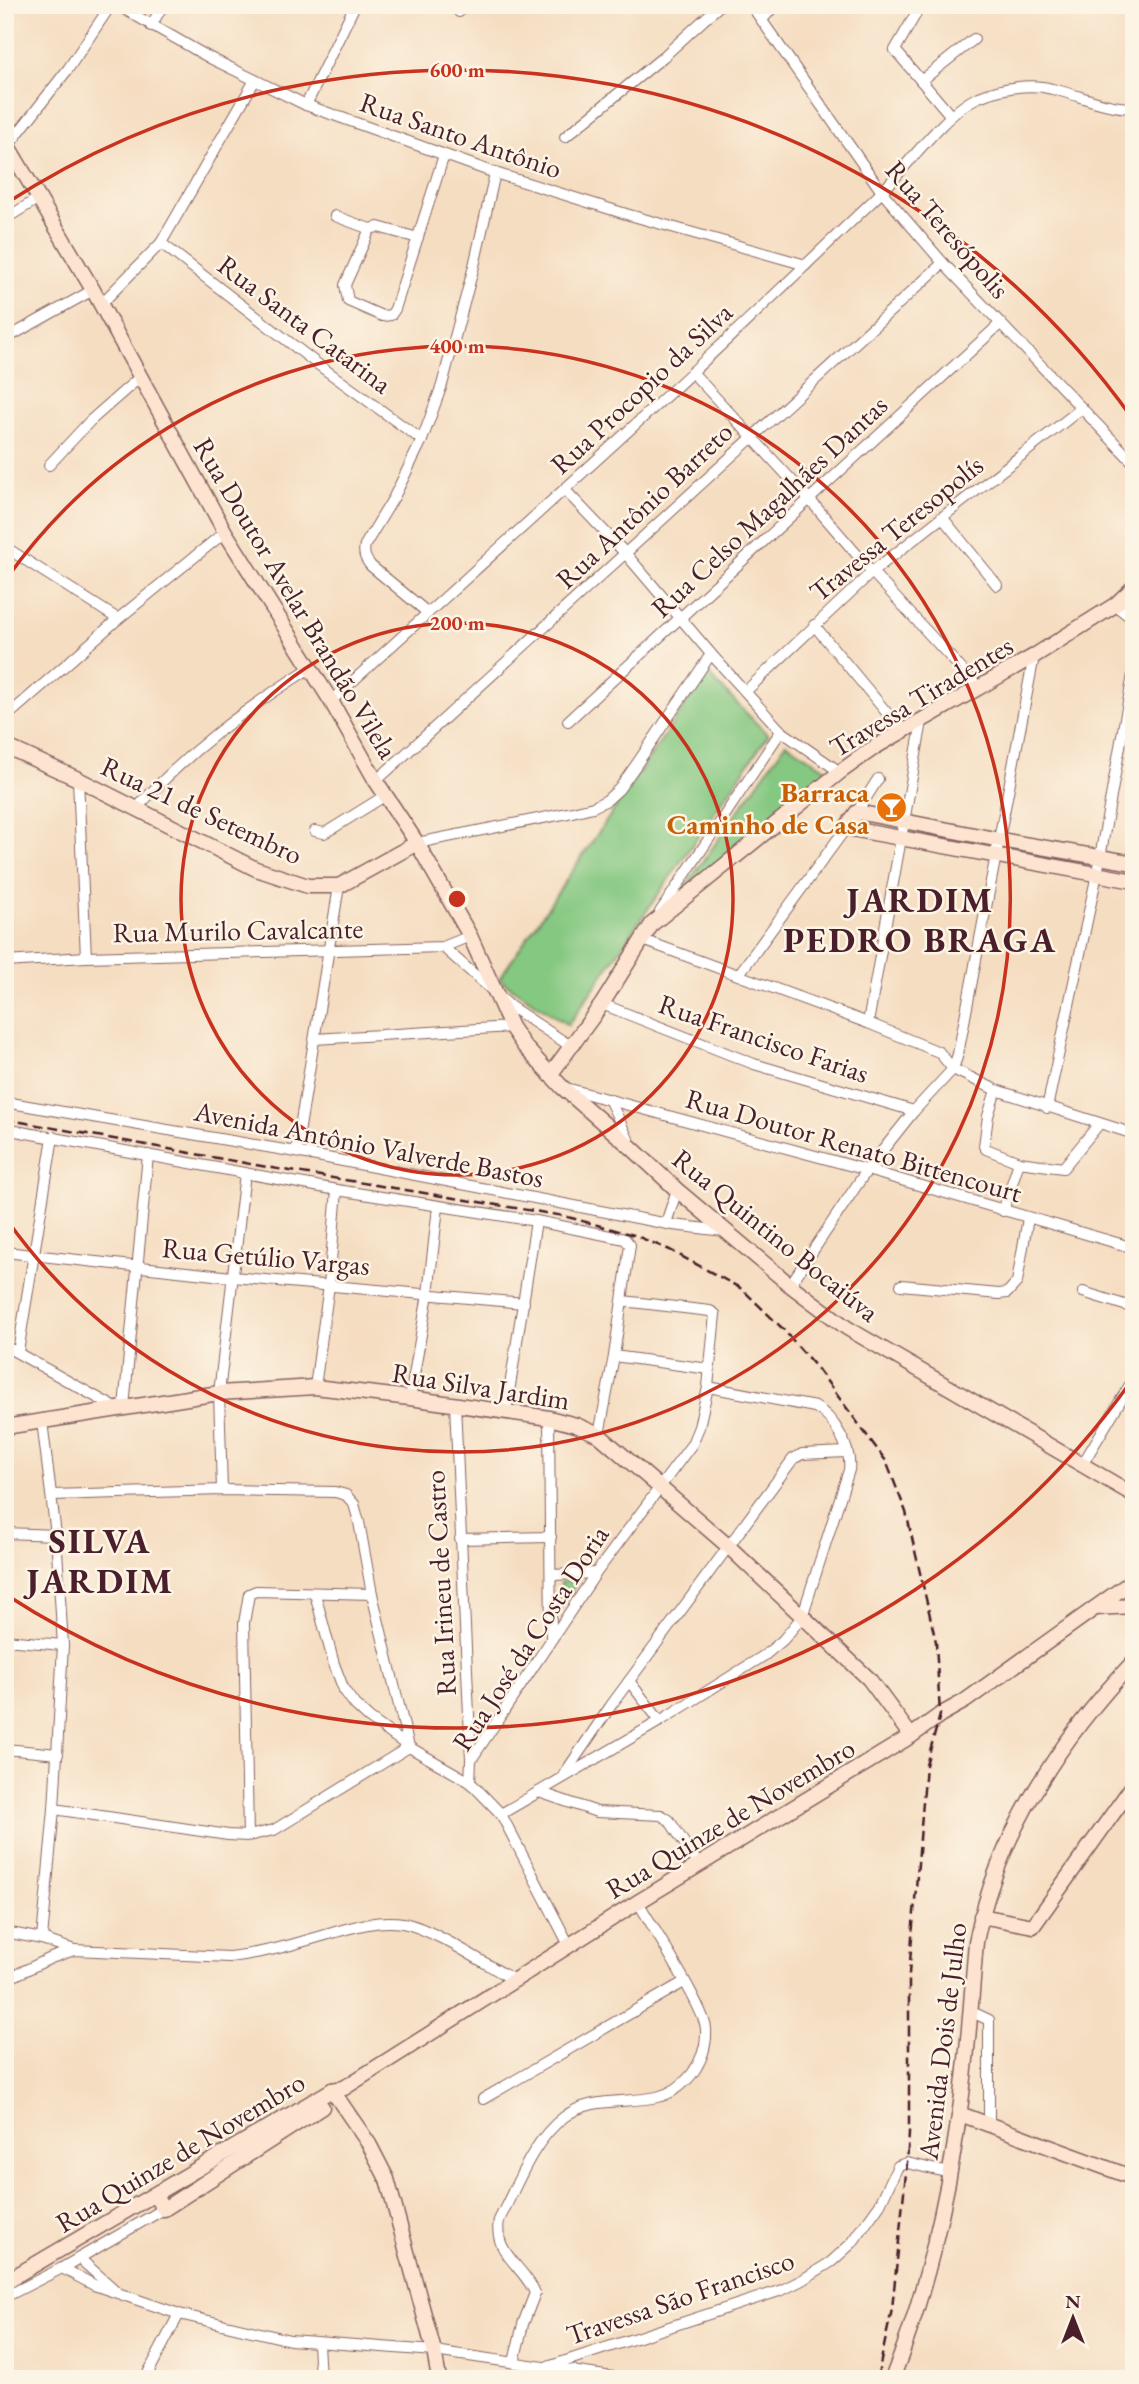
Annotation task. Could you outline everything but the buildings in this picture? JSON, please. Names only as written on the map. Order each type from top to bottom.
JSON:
[{"type":"street","points":[[8,149],[68,69],[111,5]]},
{"type":"street","name":"Rua Santo Antônio","points":[[117,5],[210,58],[306,105],[495,173],[626,214],[806,265]]},
{"type":"street","points":[[151,26],[163,5]]},
{"type":"street","points":[[306,105],[355,5]]},
{"type":"street","points":[[565,137],[663,57],[720,5]]},
{"type":"street","name":"Rua Teresópolis","points":[[751,5],[882,192],[943,263],[1134,463]]},
{"type":"street","points":[[762,20],[775,5]]},
{"type":"street","points":[[921,5],[895,50],[951,116]]},
{"type":"street","points":[[921,81],[974,39]]},
{"type":"street","points":[[101,304],[160,243],[255,80]]},
{"type":"street","name":"Rua Procopio da Silva","points":[[331,701],[565,491],[806,265],[882,192],[951,116],[967,103],[980,96],[1029,87],[1050,88],[1110,106],[1134,108]]},
{"type":"street","name":"Rua Doutor Avelar Brandão Vilela","points":[[8,149],[101,304],[225,532],[331,701],[376,781],[417,843],[470,936],[511,1027],[550,1075]]},
{"type":"street","points":[[370,229],[344,290],[348,301],[382,316],[391,315],[444,155]]},
{"type":"street","points":[[428,612],[371,566],[364,557],[365,545],[394,497],[422,440],[442,385],[495,173]]},
{"type":"street","points":[[5,219],[39,198]]},
{"type":"street","points":[[335,216],[370,229],[378,227],[418,238]]},
{"type":"street","name":"Rua Santa Catarina","points":[[160,243],[320,366],[422,440]]},
{"type":"street","name":"Rua Antônio Barreto","points":[[376,781],[943,263]]},
{"type":"street","points":[[5,339],[93,290]]},
{"type":"street","name":"Rua Celso Magalhães Dantas","points":[[568,721],[1001,323]]},
{"type":"street","points":[[692,372],[978,687]]},
{"type":"street","points":[[49,465],[90,421],[140,377]]},
{"type":"street","name":"Travessa Teresopolís","points":[[746,691],[872,572],[1082,408]]},
{"type":"street","points":[[565,491],[626,555],[710,654],[781,731],[840,772]]},
{"type":"street","points":[[942,517],[996,585]]},
{"type":"street","points":[[5,718],[225,532]]},
{"type":"street","points":[[5,547],[118,620]]},
{"type":"street","name":"Travessa Tiradentes","points":[[550,1075],[602,1004],[652,924],[840,772],[875,747],[1034,656],[1115,605],[1134,587]]},
{"type":"street","points":[[1115,605],[1134,620]]},
{"type":"street","points":[[814,625],[902,731]]},
{"type":"street","points":[[296,1152],[339,886],[417,843],[568,813],[593,807],[607,800],[630,773],[710,654]]},
{"type":"street","points":[[790,1285],[867,1170],[914,1111],[953,1069],[1034,656]]},
{"type":"street","points":[[136,809],[169,773],[221,728],[310,668]]},
{"type":"street","points":[[1047,1108],[1097,874],[1134,669]]},
{"type":"street","points":[[868,1023],[922,721]]},
{"type":"street","points":[[652,924],[781,731]]},
{"type":"street","name":"Rua 21 de Setembro","points":[[5,746],[78,779],[257,869],[308,886],[339,886]]},
{"type":"street","points":[[78,779],[86,957]]},
{"type":"street","points":[[739,974],[846,828],[878,779]]},
{"type":"street","points":[[315,831],[324,833],[330,830],[386,795]]},
{"type":"street","points":[[857,812],[1134,863]]},
{"type":"street","points":[[846,828],[1134,881]]},
{"type":"street","name":"Rua Murilo Cavalcante","points":[[5,962],[86,957],[443,947],[470,936]]},
{"type":"street","points":[[643,940],[739,974],[939,1052],[953,1069],[996,1090],[1134,1135]]},
{"type":"street","points":[[443,947],[499,997],[539,1027],[572,1047]]},
{"type":"street","name":"Rua Francisco Farias","points":[[602,1004],[754,1065],[914,1111]]},
{"type":"street","points":[[315,1039],[511,1027]]},
{"type":"street","name":"Rua Quintino Bocaiúva","points":[[550,1075],[724,1231],[847,1328],[1129,1492]]},
{"type":"street","name":"Rua Doutor Renato Bittencourt","points":[[562,1087],[867,1170],[1134,1248]]},
{"type":"street","name":"Rua Doutor Renato Bittencourt","points":[[996,1090],[988,1116],[984,1146],[1019,1161],[1063,1168],[1099,1124]]},
{"type":"street","points":[[609,1100],[632,1148]]},
{"type":"street","name":"Avenida Antônio Valverde Bastos","points":[[5,1102],[296,1152],[666,1223],[724,1231]]},
{"type":"street","name":"Avenida Antônio Valverde Bastos","points":[[5,1129],[337,1190],[536,1221],[625,1239],[629,1244],[623,1301]]},
{"type":"street","points":[[18,1352],[53,1137]]},
{"type":"street","points":[[5,1346],[120,1407],[148,1155]]},
{"type":"street","points":[[1003,1211],[1019,1161]]},
{"type":"street","points":[[222,1490],[219,1393],[245,1173]]},
{"type":"street","points":[[315,1387],[329,1285],[337,1190]]},
{"type":"street","points":[[666,1223],[677,1190]]},
{"type":"street","points":[[410,1398],[428,1294],[439,1207]]},
{"type":"street","points":[[901,1285],[1007,1293],[1017,1282],[1028,1218]]},
{"type":"street","points":[[506,1411],[536,1221]]},
{"type":"street","name":"Rua Getúlio Vargas","points":[[5,1252],[232,1277],[524,1303]]},
{"type":"street","points":[[1083,1292],[1134,1308]]},
{"type":"street","points":[[599,1435],[623,1301]]},
{"type":"street","name":"Rua José da Costa Doria","points":[[470,1782],[471,1760],[596,1573],[692,1444],[699,1427],[708,1387],[715,1314],[710,1311],[623,1301]]},
{"type":"street","points":[[614,1356],[709,1369]]},
{"type":"street","points":[[1082,1465],[1134,1378]]},
{"type":"street","name":"Rua Silva Jardim","points":[[5,1427],[219,1393],[315,1387],[506,1411],[576,1425],[599,1435],[728,1546],[869,1679],[911,1736]]},
{"type":"street","points":[[501,1814],[660,1721],[765,1655],[783,1640],[802,1617],[849,1470],[848,1452],[838,1432],[823,1412],[815,1407],[708,1387]]},
{"type":"street","name":"Rua Irineu de Castro","points":[[455,1404],[471,1760]]},
{"type":"street","points":[[549,1418],[551,1639]]},
{"type":"street","points":[[42,1421],[57,1535],[63,1645],[58,1754],[42,1939]]},
{"type":"street","points":[[563,1777],[629,1681],[793,1459],[802,1454],[848,1452]]},
{"type":"street","points":[[52,1495],[222,1490],[335,1492],[346,1495],[354,1504],[359,1522],[372,1594],[409,1747]]},
{"type":"street","points":[[1129,1492],[1134,1502]]},
{"type":"street","points":[[5,1533],[57,1535]]},
{"type":"street","points":[[460,1539],[551,1537]]},
{"type":"street","points":[[552,1574],[596,1573]]},
{"type":"street","name":"Rua Quinze de Novembro","points":[[5,2282],[155,2196],[205,2174],[638,1902],[911,1736],[965,1701],[1134,1580]]},
{"type":"street","points":[[248,1836],[244,1623],[249,1594],[256,1591],[372,1594]]},
{"type":"street","points":[[315,1594],[344,1690],[369,1718],[409,1747],[470,1782],[501,1814],[569,1945]]},
{"type":"street","points":[[1094,1608],[1134,1606]]},
{"type":"street","points":[[5,1640],[63,1645]]},
{"type":"street","name":"Avenida Dois de Julho","points":[[892,2379],[908,2338],[950,2173],[960,2114],[976,1942],[981,1916],[1023,1812],[1085,1718],[1134,1661]]},
{"type":"street","points":[[629,1681],[660,1721]]},
{"type":"street","points":[[54,1809],[248,1836],[274,1829],[409,1747]]},
{"type":"street","points":[[5,1749],[58,1754]]},
{"type":"street","points":[[981,1916],[1033,1926],[1134,1784]]},
{"type":"street","points":[[539,1792],[597,1812],[661,1815],[669,1820],[699,1865]]},
{"type":"street","points":[[514,2362],[523,2324],[535,2293],[503,2250],[498,2233],[499,2220],[538,2146],[562,2118],[582,2106],[657,2097],[673,2090],[689,2077],[705,2049],[705,2020],[638,1902]]},
{"type":"street","points":[[5,1932],[42,1939],[74,1950],[229,1957],[253,1954],[368,1923],[388,1922],[406,1924],[429,1932],[514,1980]]},
{"type":"street","points":[[5,1980],[74,1950]]},
{"type":"street","points":[[483,2099],[684,1982]]},
{"type":"street","points":[[970,2011],[989,2020],[989,2126]]},
{"type":"street","points":[[338,2092],[387,2179],[434,2351],[439,2379]]},
{"type":"street","points":[[960,2114],[1131,2177],[1134,2156]]},
{"type":"street","name":"Travessa São Francisco","points":[[511,2379],[792,2285],[831,2262],[852,2243],[880,2204],[894,2171],[902,2164],[950,2173]]},
{"type":"street","name":"Rua Quinze de Novembro","points":[[164,2209],[205,2174]]},
{"type":"street","points":[[5,2297],[62,2268],[164,2209],[155,2196]]},
{"type":"street","points":[[79,2258],[117,2292]]},
{"type":"street","points":[[62,2268],[84,2281],[179,2314],[229,2327],[318,2343],[434,2351],[626,2379]]},
{"type":"street","points":[[145,2379],[179,2314]]},
{"type":"street","points":[[318,2343],[320,2379]]},
{"type":"street","points":[[555,2379],[573,2370]]},
{"type":"green space","points":[[707,673],[768,735],[568,1025],[499,979]]},
{"type":"green space","points":[[786,743],[832,773],[678,897]]},
{"type":"green space","points":[[579,1579],[560,1609],[561,1582]]},
{"type":"railway","points":[[5,1119],[272,1168],[564,1216],[634,1235],[670,1250],[742,1289],[782,1328],[817,1368],[886,1461],[906,1512],[936,1642],[940,1715],[926,1765],[909,1974],[907,2163],[892,2309],[877,2379]]},
{"type":"place","name":"Barraca Caminho de Casa","points":[[892,808]]},
{"type":"district","name":"JARDIM PEDRO BRAGA","points":[[920,920]]},
{"type":"district","name":"SILVA JARDIM","points":[[100,1561]]}]
